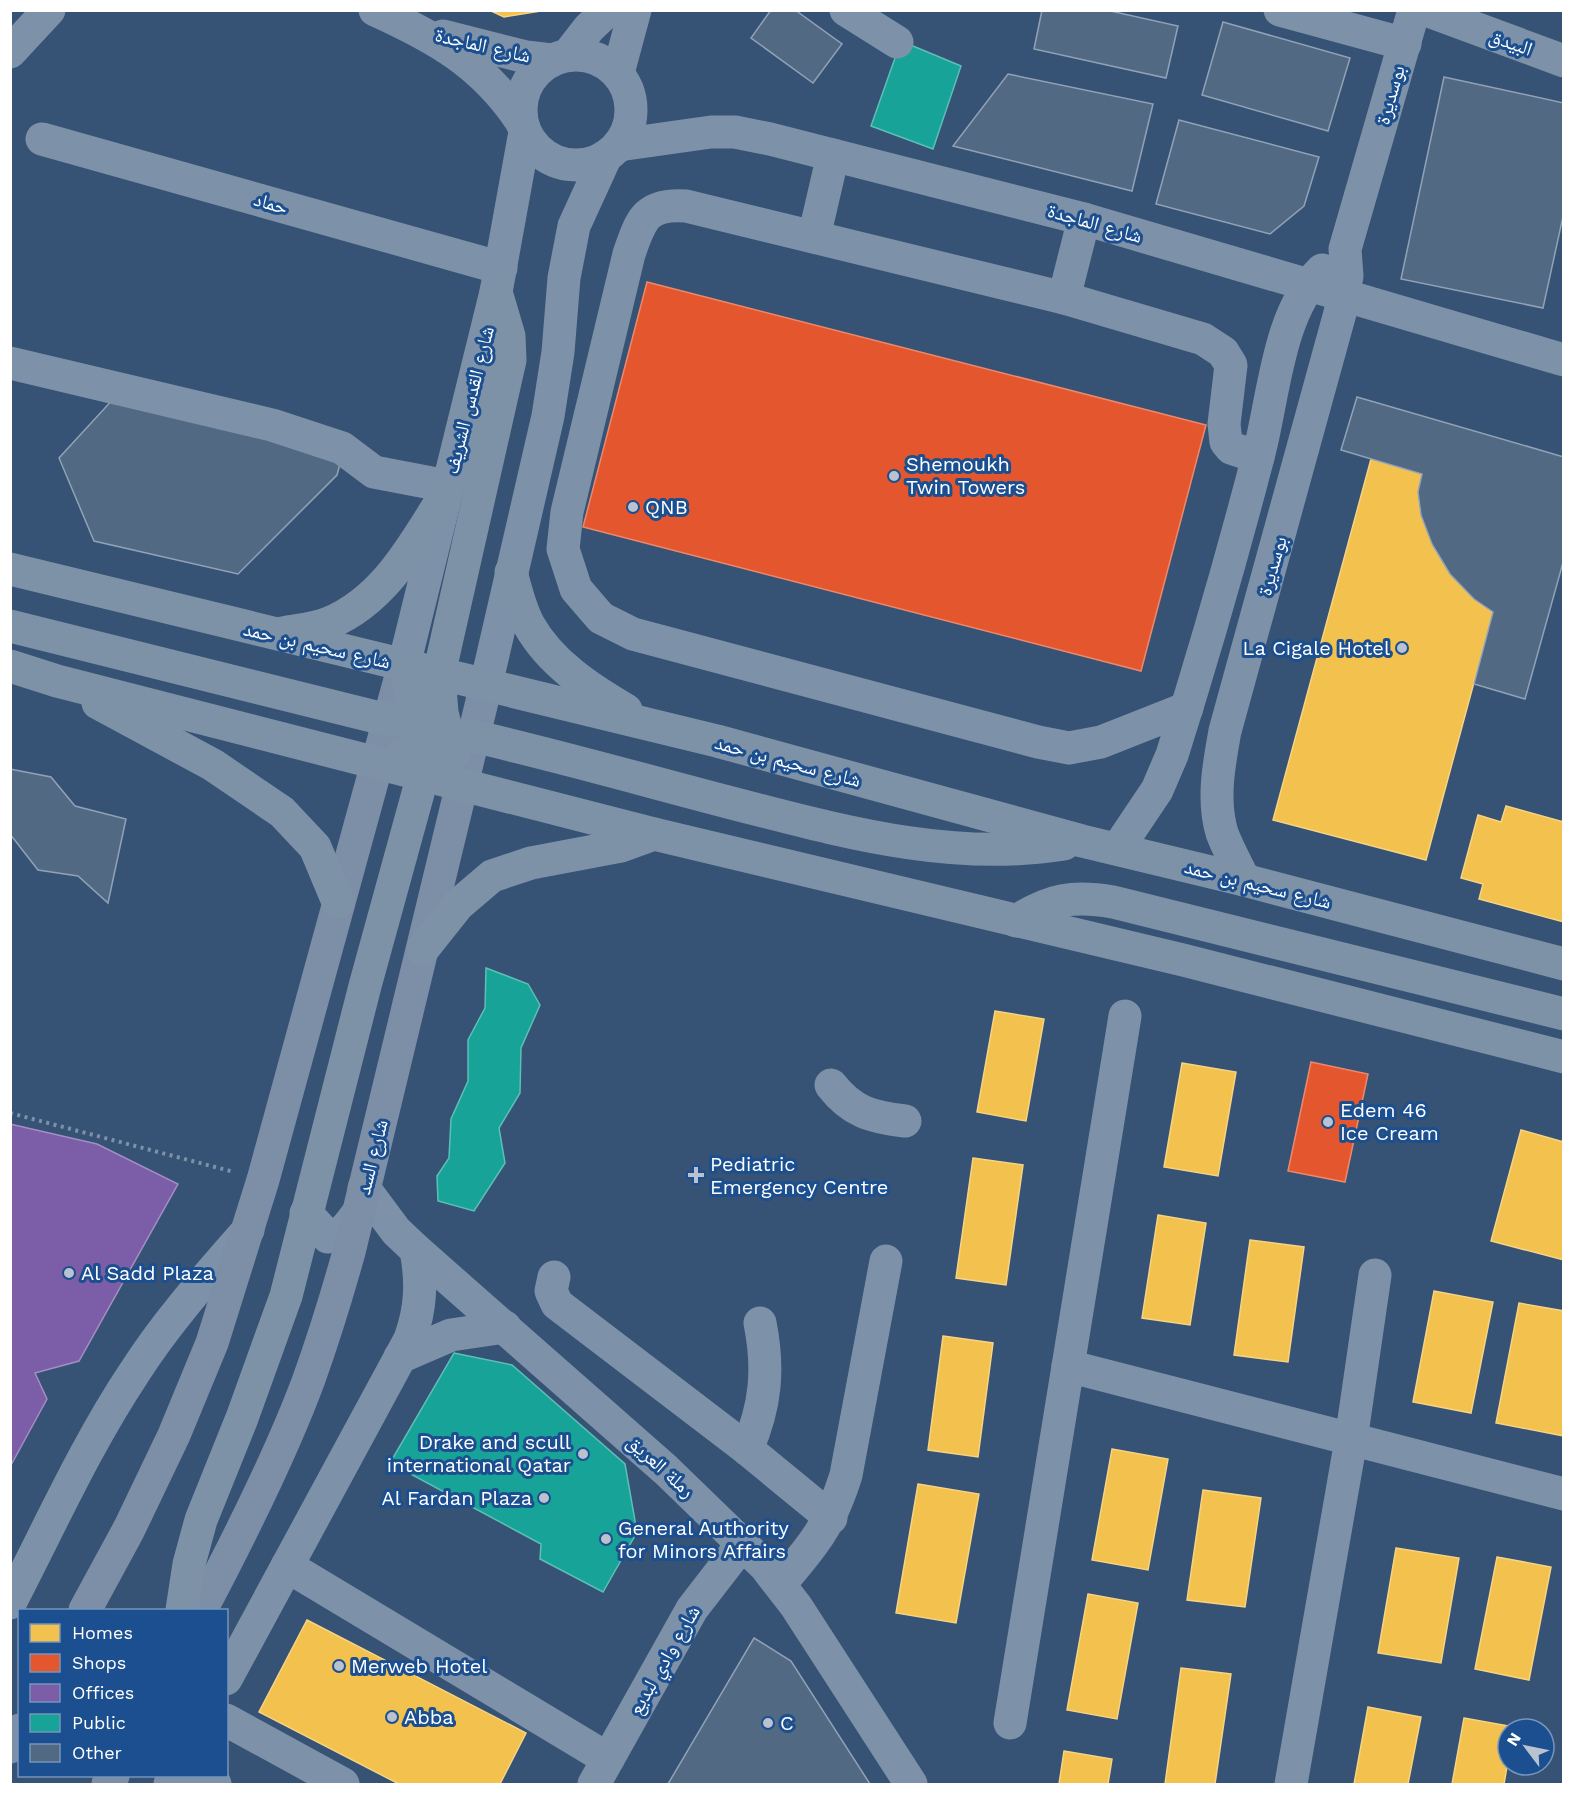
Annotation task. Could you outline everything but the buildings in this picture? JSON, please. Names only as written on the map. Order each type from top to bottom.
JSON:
[{"type":"highway","points":[[182,1609],[189,1564],[201,1520],[242,1418],[282,1306],[438,738],[439,674],[510,360],[509,336],[498,280]]},
{"type":"highway","points":[[273,635],[326,624],[347,615],[368,600],[398,566],[446,490]]},
{"type":"highway","name":"شارع سحيم بن حمد","points":[[10,569],[273,635],[651,725],[1082,841],[1244,880],[1563,964]]},
{"type":"highway","points":[[511,572],[529,625],[544,648],[582,682],[651,725]]},
{"type":"highway","points":[[10,626],[388,720],[438,738],[850,833],[934,846],[990,849],[1041,848],[1082,841]]},
{"type":"highway","points":[[404,665],[461,785],[654,834],[1194,963],[1563,1057]]},
{"type":"highway","points":[[10,666],[57,681],[376,762],[438,738],[463,702],[486,685]]},
{"type":"highway","points":[[57,681],[213,765],[282,812],[315,847],[338,902]]},
{"type":"highway","points":[[423,949],[458,905],[492,876],[531,863],[621,846],[654,834]]},
{"type":"highway","points":[[1016,921],[1035,909],[1059,900],[1090,898],[1563,1014]]},
{"type":"main road","points":[[86,1609],[129,1529],[174,1435],[212,1343],[263,1180],[404,665]]},
{"type":"main road","name":"شارع السد","points":[[202,1609],[263,1483],[308,1381],[340,1285],[461,785],[438,738]]},
{"type":"main road","points":[[10,1746],[18,1733]]},
{"type":"street","points":[[10,52],[49,10]]},
{"type":"street","name":"شارع الماجدة","points":[[375,10],[415,29],[469,62],[505,96],[523,126]]},
{"type":"street","points":[[608,10],[560,57],[533,75],[522,97],[523,126],[539,151],[560,163],[584,164],[612,151]]},
{"type":"street","points":[[618,73],[635,10]]},
{"type":"street","points":[[846,10],[897,42]]},
{"type":"street","points":[[1280,10],[1405,44]]},
{"type":"street","name":"بوسديرة","points":[[1244,880],[1222,833],[1218,807],[1218,772],[1225,731],[1307,438],[1344,295],[1347,276],[1345,249],[1414,10]]},
{"type":"street","name":"البيدق","points":[[1425,10],[1563,61]]},
{"type":"street","name":"شارع الماجدة","points":[[415,29],[526,57],[560,57]]},
{"type":"street","points":[[486,685],[548,416],[558,352],[564,278],[574,226],[612,151],[625,136],[631,114],[629,92],[618,73],[601,60],[579,54],[560,57]]},
{"type":"street","name":"شارع القدس الشريف","points":[[404,665],[498,280],[523,126]]},
{"type":"street","name":"شارع الماجدة","points":[[612,151],[686,134],[735,132],[833,154],[1084,219],[1563,360]]},
{"type":"street","name":"حماد","points":[[42,139],[498,280]]},
{"type":"street","points":[[814,237],[833,154]]},
{"type":"street","points":[[1187,708],[1101,742],[1069,748],[1038,742],[633,634],[601,618],[576,589],[563,549],[567,512],[629,254],[638,229],[649,214],[665,205],[686,206],[1064,298],[1194,336],[1216,347],[1228,358],[1231,365],[1224,424],[1226,442],[1231,448],[1258,457]]},
{"type":"street","points":[[1064,298],[1084,219]]},
{"type":"street","name":"بوسديرة","points":[[1118,848],[1157,790],[1187,708],[1258,457],[1289,326],[1298,301],[1309,285],[1345,249]]},
{"type":"street","points":[[10,363],[272,425],[342,448],[374,472],[446,490]]},
{"type":"street","points":[[1269,412],[1281,409],[1291,411],[1300,419],[1307,438]]},
{"type":"street","points":[[1212,619],[1224,631],[1242,634],[1254,630]]},
{"type":"street","points":[[1010,1723],[1125,1016]]},
{"type":"street","points":[[831,1085],[844,1102],[857,1110],[887,1119],[905,1121]]},
{"type":"street","points":[[306,1213],[328,1237],[337,1236],[344,1231],[361,1201]]},
{"type":"street","name":"رملة العريق","points":[[361,1201],[666,1470],[743,1543],[780,1584],[911,1785]]},
{"type":"street","points":[[10,1603],[104,1423],[133,1373],[174,1315],[248,1230]]},
{"type":"street","points":[[228,1675],[410,1339],[421,1301],[421,1275],[416,1250]]},
{"type":"street","points":[[780,1584],[813,1545],[831,1518],[846,1475],[886,1261]]},
{"type":"street","points":[[1292,1785],[1351,1440],[1375,1275]]},
{"type":"street","points":[[554,1277],[551,1291],[557,1304],[747,1449],[831,1518]]},
{"type":"street","points":[[747,1449],[759,1417],[767,1374],[760,1323]]},
{"type":"street","points":[[400,1357],[451,1335],[505,1327]]},
{"type":"street","points":[[1068,1366],[1563,1494]]},
{"type":"street","name":"شارع وادي لبديع","points":[[601,1772],[692,1609],[743,1543]]},
{"type":"street","points":[[287,1566],[601,1772]]},
{"type":"street","points":[[228,1720],[343,1785]]},
{"type":"street","points":[[201,1777],[215,1785]]},
{"type":"path","points":[[10,1113],[263,1180]]},
{"type":"place","name":"Shemoukh Twin Towers","points":[[894,476]]},
{"type":"place","name":"QNB","points":[[633,507]]},
{"type":"place","name":"La Cigale Hotel","points":[[1402,648]]},
{"type":"place","name":"Edem 46 Ice Cream","points":[[1328,1122]]},
{"type":"place","name":"Pediatric Emergency Centre","points":[[696,1175]]},
{"type":"place","name":"Al Sadd Plaza","points":[[69,1273]]},
{"type":"place","name":"Drake and scull international Qatar","points":[[583,1454]]},
{"type":"place","name":"Al Fardan Plaza","points":[[544,1498]]},
{"type":"place","name":"General Authority for Minors Affairs","points":[[606,1539]]},
{"type":"place","name":"Merweb Hotel","points":[[339,1666]]},
{"type":"place","name":"Abba","points":[[392,1717]]},
{"type":"place","name":"C","points":[[768,1723]]}]
